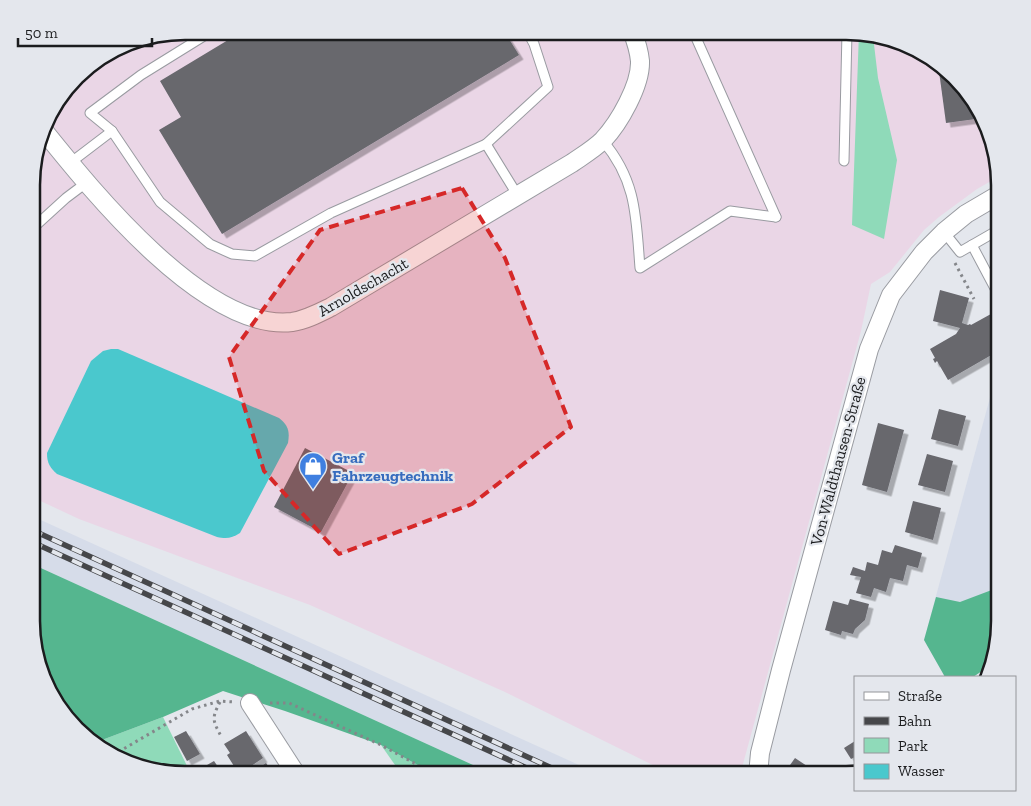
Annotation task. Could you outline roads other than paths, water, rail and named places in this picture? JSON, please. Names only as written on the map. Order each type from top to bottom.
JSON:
[{"type":"street","name":"Arnoldschacht","points":[[49,137],[86,183],[156,254],[202,291],[221,304],[244,315],[269,321],[292,322],[313,316],[331,307],[518,196],[572,163],[603,141],[618,120],[636,83],[640,62],[636,40]]},
{"type":"street","name":"Von-Waldthausen-Straße","points":[[759,766],[760,753],[781,670],[869,349],[891,295],[924,252],[944,232],[966,214],[991,199]]},
{"type":"street","points":[[250,704],[291,766]]},
{"type":"lane","points":[[197,40],[141,75],[90,113],[112,131],[160,202],[210,244],[232,254],[255,256],[331,213],[486,144],[548,87],[532,40]]},
{"type":"lane","points":[[603,141],[615,155],[635,205],[640,268],[730,211],[776,217],[697,40]]},
{"type":"lane","points":[[844,162],[847,40]]},
{"type":"lane","points":[[70,163],[112,131]]},
{"type":"lane","points":[[486,144],[518,196]]},
{"type":"lane","points":[[40,222],[86,183]]},
{"type":"lane","points":[[944,232],[960,252],[991,234]]},
{"type":"lane","points":[[972,245],[991,281]]},
{"type":"water","points":[[118,349],[279,418],[284,423],[288,429],[288,443],[240,533],[229,538],[217,537],[57,474],[51,467],[48,462],[47,453],[91,361],[103,351]]},
{"type":"railway","points":[[40,534],[547,766]]},
{"type":"railway","points":[[40,546],[522,766]]},
{"type":"place","name":"Graf Fahrzeugtechnik","points":[[313,490]]}]
